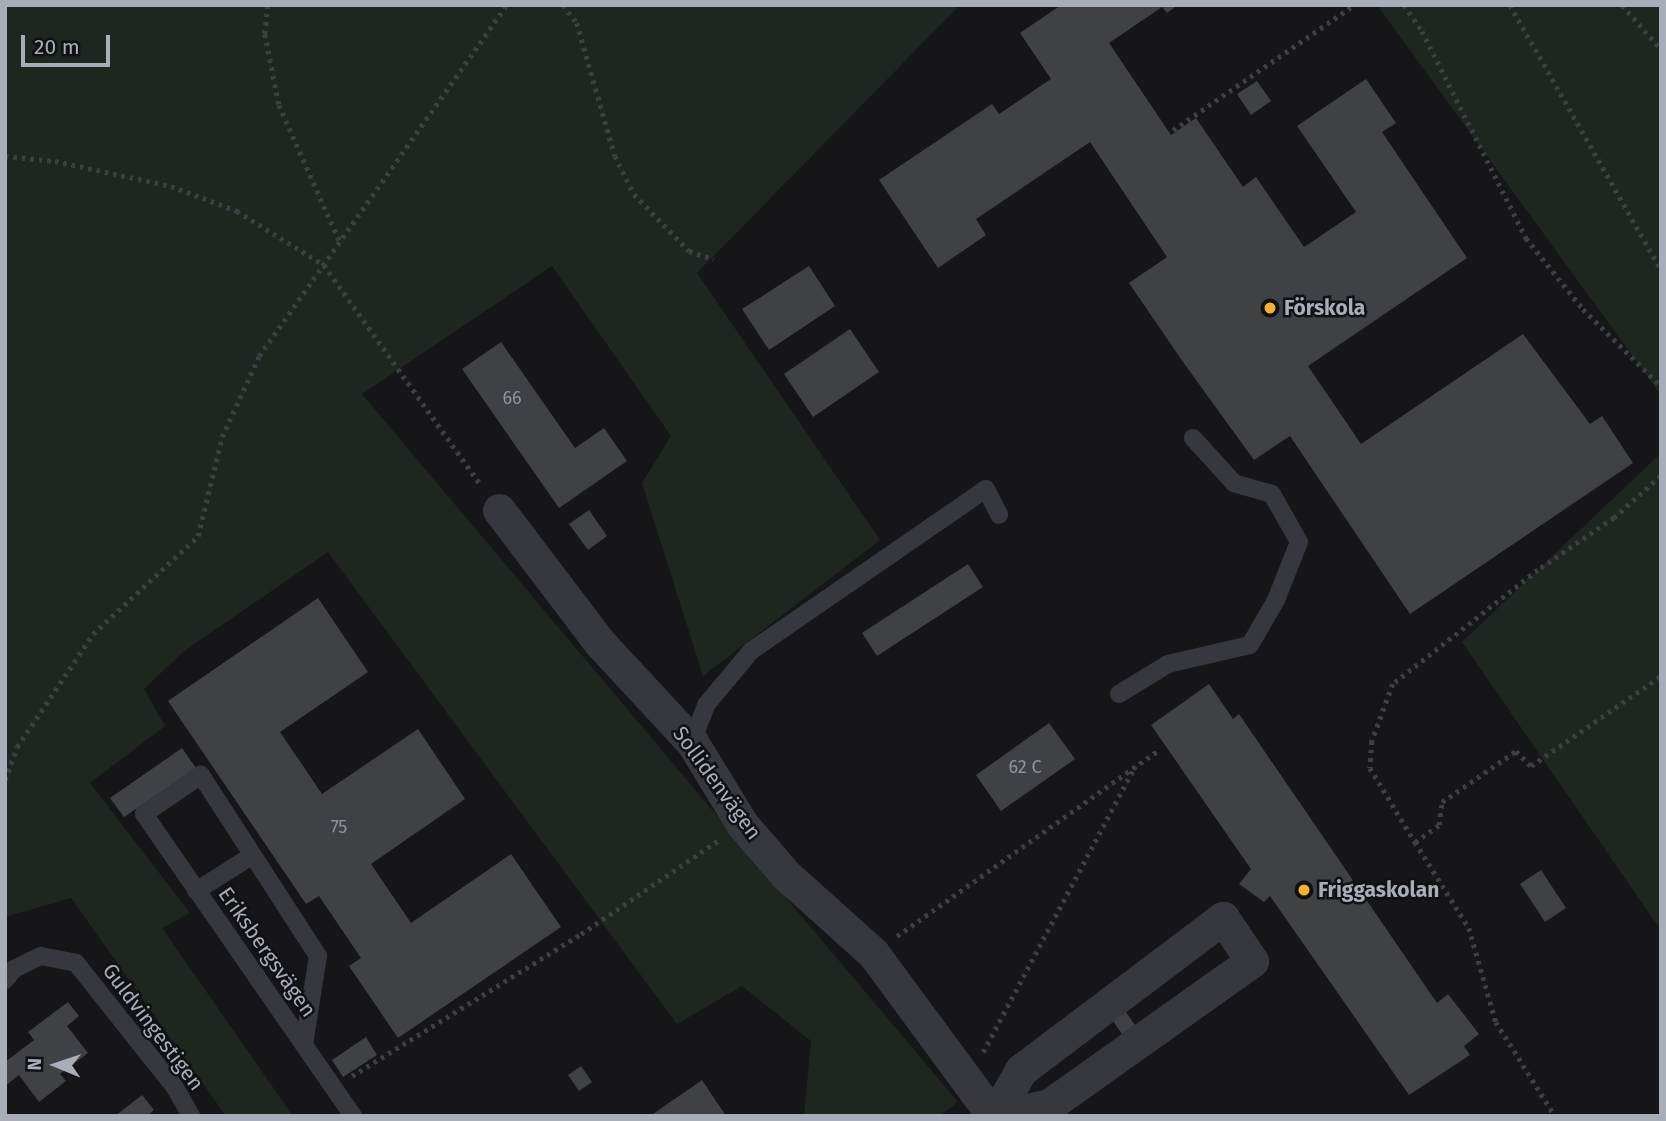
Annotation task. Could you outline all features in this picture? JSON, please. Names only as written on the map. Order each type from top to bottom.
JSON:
[{"type":"street","name":"Sollidenvägen","points":[[499,510],[600,643],[692,742],[742,824],[786,875],[873,953],[996,1116]]},
{"type":"street","points":[[1223,918],[1252,961],[1049,1105],[996,1116],[1021,1070],[1223,918]]},
{"type":"lane","points":[[1119,694],[1168,664],[1250,645],[1276,600],[1299,542],[1272,494],[1234,483],[1193,438]]},
{"type":"lane","points":[[692,742],[706,705],[751,651],[986,489],[999,515]]},
{"type":"lane","name":"Eriksbergsvägen","points":[[253,855],[201,775],[144,814],[353,1116]]},
{"type":"lane","points":[[196,891],[253,855],[318,956],[304,1045]]},
{"type":"lane","name":"Guldvingestigen","points":[[5,980],[15,969],[41,956],[76,964],[174,1086],[191,1116]]},
{"type":"path","points":[[268,5],[265,34],[279,105],[340,243]]},
{"type":"path","points":[[5,780],[17,747],[93,634],[198,536],[222,437],[254,368],[508,5]]},
{"type":"path","points":[[563,5],[577,23],[615,156],[635,194],[689,251],[715,259]]},
{"type":"path","points":[[1172,130],[1354,5]]},
{"type":"path","points":[[1404,5],[1422,31],[1526,238],[1601,329],[1661,386]]},
{"type":"path","points":[[1510,5],[1605,165],[1661,270]]},
{"type":"path","points":[[1622,5],[1661,50]]},
{"type":"path","points":[[5,156],[55,161],[171,186],[237,211],[324,265],[499,510]]},
{"type":"path","points":[[1555,1116],[1496,1022],[1469,928],[1370,768],[1372,741],[1394,684],[1538,570],[1614,518],[1661,476]]},
{"type":"path","points":[[1415,842],[1439,825],[1442,802],[1516,751],[1531,766],[1661,676]]},
{"type":"path","points":[[873,953],[1157,751]]},
{"type":"path","points":[[968,1081],[1135,766]]},
{"type":"path","points":[[334,1088],[581,934],[742,824]]},
{"type":"shaded area","points":[[5,5],[960,5],[697,273],[880,540],[703,676],[642,483],[671,436],[552,266],[362,394],[958,1102],[939,1116],[804,1116],[811,1041],[742,986],[677,1024],[328,552],[184,651],[144,689],[165,726],[90,783],[190,913],[162,928],[293,1116],[226,1116],[71,898],[5,917]]},
{"type":"shaded area","points":[[1377,5],[1661,5],[1661,395]]},
{"type":"shaded area","points":[[1661,453],[1661,929],[1660,929],[1462,642]]},
{"type":"building","name":"Förskola","points":[[1061,5],[1178,5],[1167,13],[1162,7],[1109,43],[1171,135],[1196,118],[1243,187],[1256,177],[1304,247],[1356,212],[1297,126],[1366,79],[1396,123],[1382,132],[1467,258],[1308,366],[1361,444],[1523,334],[1590,424],[1602,416],[1633,463],[1410,614],[1290,436],[1254,460],[1129,283],[1167,257],[1090,142],[976,219],[986,235],[938,268],[879,180],[992,104],[999,114],[1051,79],[1020,33]]},
{"type":"building","points":[[1257,81],[1271,101],[1251,115],[1237,94]]},
{"type":"building","points":[[809,266],[835,306],[769,350],[742,309]]},
{"type":"building","points":[[850,329],[879,372],[813,417],[784,374]]},
{"type":"building","points":[[501,342],[575,448],[604,428],[627,461],[559,508],[462,369]]},
{"type":"building","points":[[589,510],[607,536],[588,550],[569,524]]},
{"type":"building","points":[[968,564],[983,587],[877,656],[862,633]]},
{"type":"building","points":[[318,598],[368,672],[280,732],[322,794],[418,729],[465,799],[371,864],[411,923],[511,854],[561,927],[398,1038],[349,966],[361,958],[319,896],[306,904],[168,701]]},
{"type":"building","name":"Friggaskolan","points":[[1209,684],[1233,719],[1239,714],[1437,1003],[1448,994],[1479,1034],[1464,1046],[1470,1055],[1409,1095],[1270,896],[1264,902],[1239,884],[1251,869],[1151,725]]},
{"type":"building","points":[[1049,723],[1075,759],[1001,811],[976,775]]},
{"type":"building","points":[[182,748],[196,768],[124,817],[110,798]]},
{"type":"building","points":[[1541,870],[1566,908],[1545,922],[1520,884]]},
{"type":"building","points":[[68,1002],[79,1016],[67,1026],[88,1053],[60,1074],[66,1081],[39,1102],[19,1075],[5,1086],[5,1062],[34,1040],[28,1032]]},
{"type":"building","points":[[1126,1012],[1135,1025],[1122,1034],[1113,1021]]},
{"type":"building","points":[[366,1037],[377,1055],[343,1077],[332,1060]]},
{"type":"building","points":[[581,1066],[592,1082],[579,1091],[568,1075]]},
{"type":"building","points":[[702,1080],[726,1116],[650,1116]]},
{"type":"building","points":[[142,1095],[154,1110],[147,1116],[115,1116]]},
{"type":"place","name":"Förskola","points":[[1270,308]]},
{"type":"place","name":"Friggaskolan","points":[[1304,890]]}]
